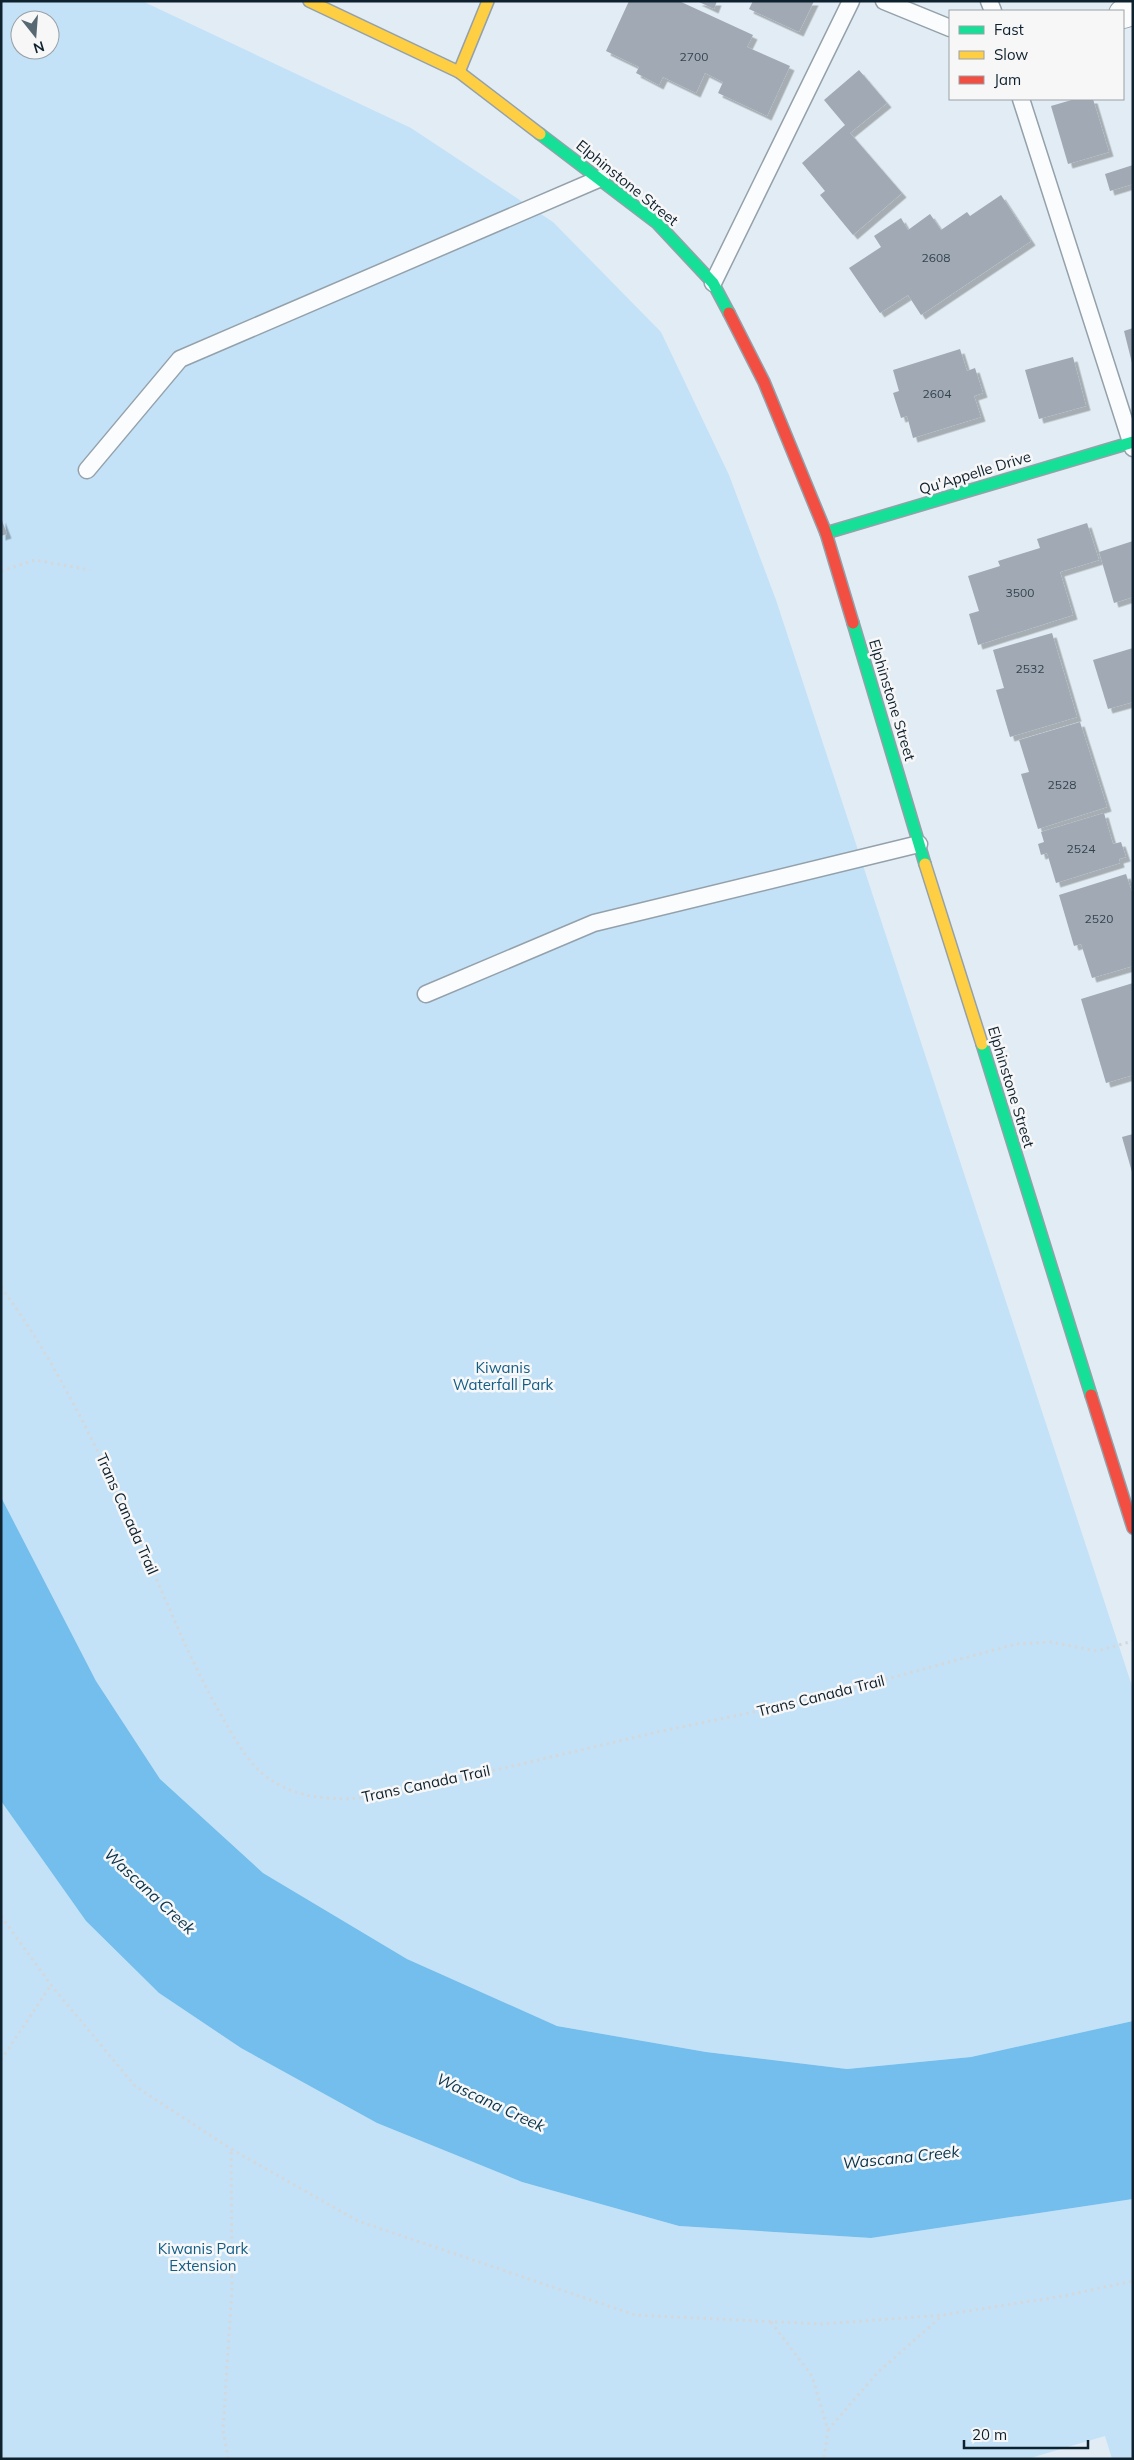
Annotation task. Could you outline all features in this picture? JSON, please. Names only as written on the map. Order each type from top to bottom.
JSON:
[{"type":"street","name":"Elphinstone Street","points":[[309,1],[459,72],[657,223],[713,283],[764,382],[826,533],[919,844],[1133,1528]]},
{"type":"street","points":[[459,72],[488,1]]},
{"type":"street","name":"Qu'Appelle Drive","points":[[826,533],[1132,444]]},
{"type":"lane","points":[[713,283],[851,1]]},
{"type":"lane","points":[[884,1],[949,28]]},
{"type":"lane","points":[[1021,100],[1132,444]]},
{"type":"lane","points":[[88,470],[180,359],[600,178]]},
{"type":"lane","points":[[426,994],[594,924],[919,844]]},
{"type":"path","points":[[1,571],[35,560],[90,570]]},
{"type":"path","name":"Trans Canada Trail","points":[[1,1287],[44,1350],[92,1435],[208,1692],[221,1716],[247,1757],[264,1774],[293,1792],[314,1798],[341,1800],[380,1797],[662,1731],[798,1703],[1016,1644],[1050,1642],[1097,1651],[1133,1641]]},
{"type":"path","points":[[1,1916],[51,1984],[135,2086],[231,2149],[358,2221],[634,2315],[821,2324],[943,2316],[1063,2296],[1133,2281]]},
{"type":"path","points":[[1,2060],[51,1984]]},
{"type":"path","points":[[228,2459],[223,2430],[232,2288],[231,2149]]},
{"type":"path","points":[[828,2430],[878,2372],[943,2316]]},
{"type":"path","points":[[771,2322],[812,2376],[828,2430],[824,2459]]},
{"type":"green space","name":"Kiwanis Waterfall Park","points":[[1,1],[142,1],[411,128],[553,222],[661,332],[729,475],[776,600],[1133,1689],[1133,2021],[971,2057],[847,2069],[706,2052],[557,2026],[407,1959],[263,1873],[160,1779],[96,1681],[1,1497]]},
{"type":"green space","name":"Kiwanis Park Extension","points":[[1,1801],[86,1921],[159,1993],[241,2048],[377,2123],[522,2182],[679,2226],[871,2238],[1133,2199],[1133,2459],[1112,2459],[1105,2436],[1027,2459],[1,2459]]},
{"type":"water","name":"Wascana Creek","points":[[1,1497],[96,1681],[160,1779],[263,1873],[407,1959],[557,2026],[706,2052],[847,2069],[971,2057],[1133,2021],[1133,2199],[871,2238],[679,2226],[522,2182],[377,2123],[241,2048],[159,1993],[86,1921],[1,1801]]},
{"type":"building","points":[[629,1],[679,1],[753,35],[747,47],[790,66],[767,116],[718,93],[723,82],[705,73],[696,93],[663,77],[659,85],[636,73],[639,67],[606,51]]},
{"type":"building","points":[[697,1],[717,1],[714,9]]},
{"type":"building","points":[[753,1],[814,1],[799,32],[749,9]]},
{"type":"building","points":[[859,70],[887,103],[850,133],[902,193],[853,235],[820,195],[825,191],[802,163],[845,125],[824,100]]},
{"type":"building","points":[[1072,100],[1093,100],[1109,152],[1068,164],[1051,106]]},
{"type":"building","points":[[1133,165],[1133,184],[1110,191],[1105,174]]},
{"type":"building","points":[[1001,195],[1031,241],[921,315],[908,295],[880,313],[849,268],[881,247],[874,236],[901,218],[908,230],[930,214],[941,230],[967,212],[970,216]]},
{"type":"building","points":[[1133,328],[1133,363],[1132,363],[1124,331]]},
{"type":"building","points":[[960,349],[967,371],[975,368],[983,393],[974,396],[981,417],[913,438],[907,416],[901,418],[893,393],[899,391],[893,370]]},
{"type":"building","points":[[1073,357],[1086,406],[1039,419],[1025,370]]},
{"type":"building","points":[[1,518],[7,534],[1,536]]},
{"type":"building","points":[[1087,523],[1099,560],[1060,572],[1073,615],[978,645],[969,614],[979,611],[968,576],[1000,566],[998,561],[1040,548],[1037,539]]},
{"type":"building","points":[[1133,541],[1133,597],[1114,603],[1099,552]]},
{"type":"building","points":[[1052,633],[1077,717],[1010,737],[996,690],[1004,688],[993,650]]},
{"type":"building","points":[[1133,648],[1133,702],[1108,709],[1093,660]]},
{"type":"building","points":[[1080,722],[1107,807],[1038,829],[1021,774],[1029,772],[1019,740]]},
{"type":"building","points":[[1104,813],[1113,844],[1121,842],[1126,857],[1119,859],[1120,863],[1056,883],[1047,853],[1041,855],[1038,844],[1044,842],[1041,832]]},
{"type":"building","points":[[1126,874],[1133,895],[1133,966],[1092,978],[1081,944],[1074,946],[1059,895]]},
{"type":"building","points":[[1133,983],[1133,1075],[1106,1083],[1081,999]]},
{"type":"building","points":[[1133,1134],[1133,1172],[1132,1172],[1122,1137]]},
{"type":"traffic: fast","points":[[540,134],[657,223],[713,283],[729,313]]},
{"type":"traffic: fast","points":[[826,533],[1133,442]]},
{"type":"traffic: fast","points":[[853,623],[925,864]]},
{"type":"traffic: fast","points":[[982,1044],[1091,1395]]},
{"type":"traffic: slow","points":[[309,1],[459,72],[540,134]]},
{"type":"traffic: slow","points":[[459,72],[488,1]]},
{"type":"traffic: slow","points":[[925,864],[982,1044]]},
{"type":"traffic: jam","points":[[729,313],[764,382],[826,533],[853,623]]},
{"type":"traffic: jam","points":[[1091,1395],[1133,1528]]}]
